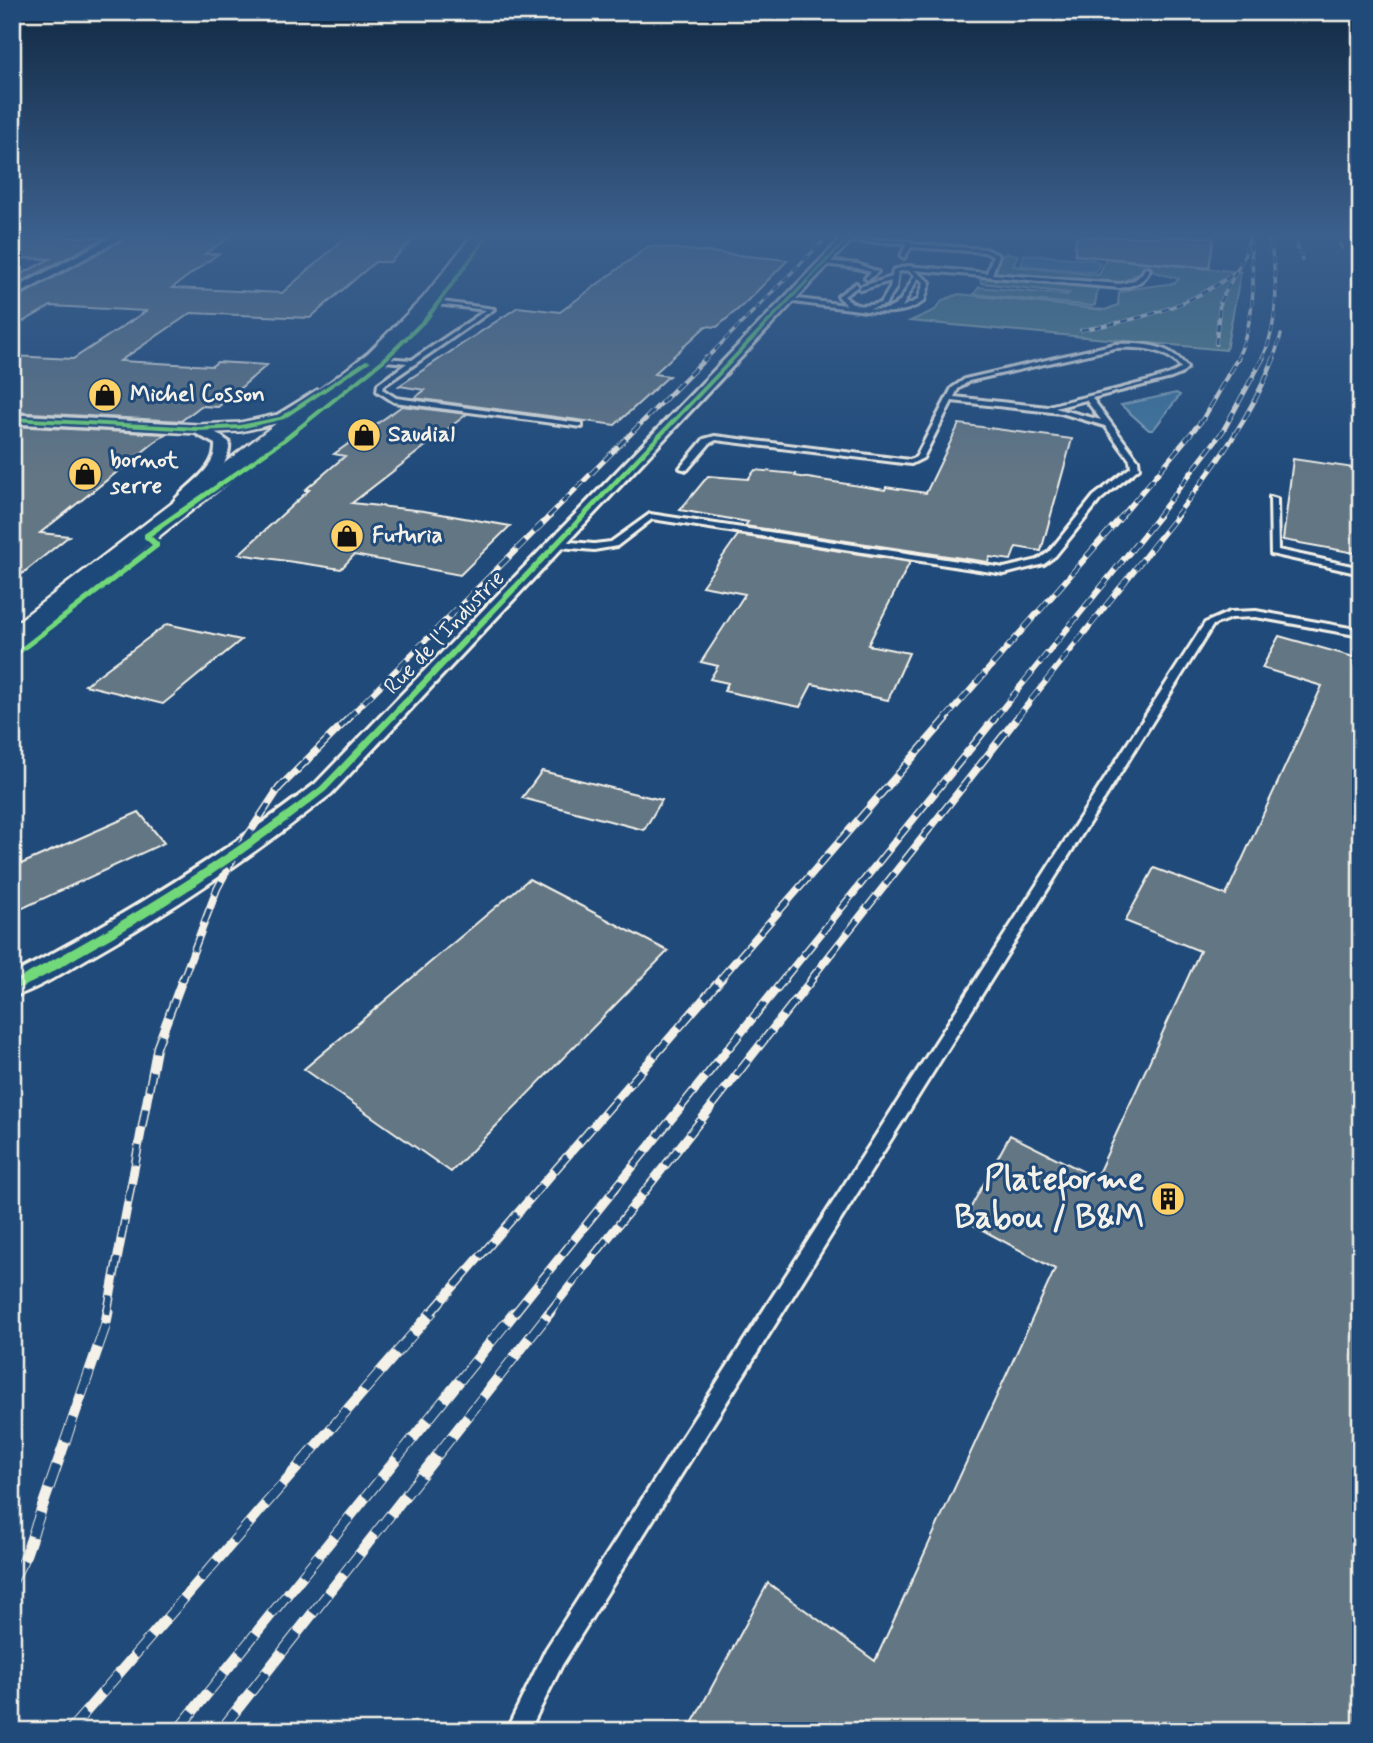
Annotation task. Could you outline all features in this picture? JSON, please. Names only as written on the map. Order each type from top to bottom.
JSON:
[{"type":"main road","points":[[12,639],[277,438],[426,318]]},
{"type":"street","name":"Rue de l'Industrie","points":[[12,987],[162,903],[281,823],[323,789],[773,318]]},
{"type":"street","points":[[12,419],[198,429],[240,427],[282,418],[379,358]]},
{"type":"street","points":[[240,427],[277,438]]},
{"type":"street","points":[[198,429],[222,442],[277,438]]},
{"type":"street","points":[[147,536],[220,463],[225,450],[222,442]]},
{"type":"lane","points":[[477,318],[380,384],[379,390],[394,400],[579,425]]},
{"type":"lane","points":[[684,468],[707,441],[715,438],[911,462],[919,458],[959,384],[967,380],[1115,346],[1132,345],[1174,357],[1184,368],[1169,377],[1043,409]]},
{"type":"lane","points":[[379,358],[413,362]]},
{"type":"lane","points":[[559,544],[594,547],[614,544],[650,516],[1004,571],[1041,562],[1052,554],[1097,498],[1135,468],[1134,460],[1088,397]]},
{"type":"lane","points":[[949,400],[1062,411],[1108,424]]},
{"type":"lane","points":[[1273,499],[1274,552],[1361,571]]},
{"type":"lane","points":[[517,1731],[554,1657],[1210,623],[1230,615],[1256,614],[1361,633]]},
{"type":"green space","points":[[916,318],[1232,318],[1226,350],[910,321]]},
{"type":"water","points":[[1176,393],[1180,395],[1153,430],[1149,430],[1121,405]]},
{"type":"building","points":[[12,318],[29,318],[12,328]]},
{"type":"building","points":[[135,318],[183,318],[120,361],[212,366],[217,362],[267,365],[218,407],[201,406],[181,421],[12,412],[12,356],[73,359]]},
{"type":"building","points":[[501,318],[727,318],[717,327],[706,326],[654,374],[669,376],[615,425],[414,398],[425,390],[399,386]]},
{"type":"building","points":[[402,406],[467,414],[352,503],[424,511],[510,526],[460,575],[354,555],[341,569],[239,554],[309,490],[305,490],[345,456],[334,454]]},
{"type":"building","points":[[959,424],[1072,439],[1041,551],[1016,547],[1011,560],[990,557],[988,562],[745,526],[748,522],[680,510],[708,476],[748,479],[755,470],[796,474],[795,476],[885,490],[886,487],[926,493]]},
{"type":"building","points":[[12,426],[165,434],[40,533],[69,536],[12,582]]},
{"type":"building","points":[[1293,459],[1361,469],[1361,554],[1283,540]]},
{"type":"building","points":[[738,535],[910,562],[868,645],[909,653],[888,700],[812,684],[800,707],[724,691],[728,683],[710,679],[718,666],[701,662],[745,594],[702,586]]},
{"type":"building","points":[[167,624],[241,640],[163,704],[85,685]]},
{"type":"building","name":"Plateforme Babou / B&M","points":[[1279,636],[1361,659],[1361,1731],[688,1731],[768,1583],[875,1661],[1055,1269],[964,1220],[1010,1135],[1096,1178],[1200,951],[1125,921],[1154,868],[1226,895],[1322,686],[1262,668]]},
{"type":"building","points":[[542,771],[662,800],[644,830],[522,798]]},
{"type":"building","points":[[139,812],[164,843],[12,913],[12,868]]},
{"type":"building","points":[[529,879],[668,951],[451,1172],[304,1069]]},
{"type":"railway","points":[[705,360],[746,318]]},
{"type":"railway","points":[[1081,330],[1135,318]]},
{"type":"railway","points":[[1216,344],[1218,318]]},
{"type":"railway","points":[[1237,359],[1250,318]]},
{"type":"railway","points":[[1262,359],[1274,318]]},
{"type":"railway","points":[[1273,360],[1281,335]]},
{"type":"railway","points":[[548,517],[706,358]]},
{"type":"railway","points":[[1175,517],[1230,441],[1254,401],[1274,358]]},
{"type":"railway","points":[[1121,517],[1203,419],[1237,359]]},
{"type":"railway","points":[[1157,517],[1223,431],[1262,359]]},
{"type":"railway","points":[[347,719],[550,516]]},
{"type":"railway","points":[[945,719],[1122,516]]},
{"type":"railway","points":[[994,719],[1159,516]]},
{"type":"railway","points":[[1016,719],[1177,516]]},
{"type":"railway","points":[[183,979],[217,889],[235,855],[279,788],[349,718]]},
{"type":"railway","points":[[720,979],[947,718]]},
{"type":"railway","points":[[784,979],[995,718]]},
{"type":"railway","points":[[811,979],[1017,718]]},
{"type":"railway","points":[[107,1314],[157,1047],[183,978]]},
{"type":"railway","points":[[430,1314],[722,978]]},
{"type":"railway","points":[[514,1314],[785,978]]},
{"type":"railway","points":[[548,1314],[813,978]]},
{"type":"railway","points":[[12,1582],[26,1554],[108,1312]]},
{"type":"railway","points":[[69,1731],[432,1312]]},
{"type":"railway","points":[[177,1731],[515,1312]]},
{"type":"railway","points":[[220,1731],[550,1312]]},
{"type":"cycle path","points":[[147,536],[284,440],[385,359],[426,318]]},
{"type":"cycle path","points":[[12,987],[94,943],[173,895],[249,844],[323,789],[771,318]]},
{"type":"cycle path","points":[[12,419],[198,429],[240,427],[282,418],[368,361]]},
{"type":"cycle path","points":[[12,658],[156,545],[147,536]]},
{"type":"place","name":"Michel Cosson","points":[[105,395]]},
{"type":"place","name":"Saudial","points":[[364,435]]},
{"type":"place","name":"bornot serre","points":[[85,474]]},
{"type":"place","name":"Futuria","points":[[347,536]]},
{"type":"place","name":"Plateforme Babou / B&M","points":[[1168,1199]]}]
